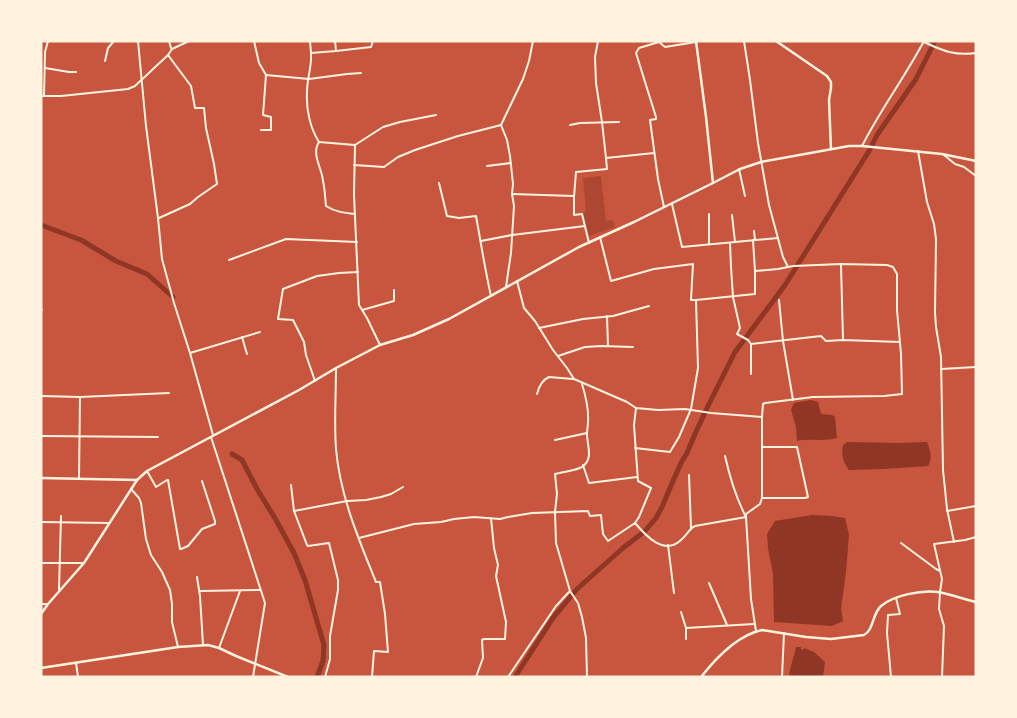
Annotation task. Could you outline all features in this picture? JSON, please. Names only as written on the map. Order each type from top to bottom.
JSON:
[{"type":"street","points":[[48,41],[43,96],[128,89],[135,86],[172,49],[189,41]]},
{"type":"street","points":[[105,61],[108,48],[114,41]]},
{"type":"street","points":[[138,41],[164,272],[190,353],[212,436],[265,603],[253,677]]},
{"type":"street","points":[[169,41],[172,49]]},
{"type":"street","points":[[254,41],[259,63],[266,75],[263,115],[270,117],[271,130],[261,130]]},
{"type":"street","points":[[310,41],[312,63],[306,92],[307,109],[319,142]]},
{"type":"street","points":[[335,41],[336,50]]},
{"type":"street","points":[[311,53],[371,47],[372,41]]},
{"type":"street","points":[[506,287],[514,206],[511,163],[507,140],[501,125],[523,79],[529,61],[532,41]]},
{"type":"street","points":[[589,243],[582,214],[574,214],[574,196],[576,172],[607,168],[596,83],[595,57],[598,41]]},
{"type":"street","points":[[664,207],[650,120],[656,119],[656,117],[636,52],[638,49],[659,42],[665,47],[696,41],[712,184]]},
{"type":"street","points":[[744,41],[769,205],[783,257],[788,267]]},
{"type":"street","points":[[776,41],[830,79],[831,149]]},
{"type":"street","points":[[862,146],[924,42],[953,54],[976,53]]},
{"type":"street","points":[[158,218],[190,204],[217,184],[204,108],[195,108],[189,81],[168,54]]},
{"type":"street","points":[[45,68],[76,72]]},
{"type":"street","points":[[266,75],[309,79],[361,73]]},
{"type":"street","points":[[319,142],[355,145],[383,127],[436,115]]},
{"type":"street","points":[[570,125],[619,122]]},
{"type":"street","points":[[354,165],[384,167],[398,157],[415,150],[501,125]]},
{"type":"street","points":[[319,142],[316,146],[317,156],[323,178],[326,206],[344,213],[355,214]]},
{"type":"street","points":[[355,145],[355,214],[359,305],[380,345]]},
{"type":"street","points":[[41,614],[84,564],[130,489],[148,471],[380,345],[420,332],[449,319],[600,237],[712,184],[739,169],[761,162],[849,146],[918,151],[976,161]]},
{"type":"street","points":[[918,151],[923,183],[936,239],[935,312],[941,357],[943,462],[947,511],[954,542]]},
{"type":"street","points":[[606,158],[654,153]]},
{"type":"street","points":[[942,154],[976,176]]},
{"type":"street","points":[[487,166],[511,163]]},
{"type":"street","points":[[739,169],[745,196]]},
{"type":"street","points":[[439,183],[446,216],[459,218],[476,216],[490,296]]},
{"type":"street","points":[[512,194],[574,196]]},
{"type":"street","points":[[672,203],[682,246],[778,238]]},
{"type":"street","points":[[709,214],[709,244]]},
{"type":"street","points":[[732,215],[735,242]]},
{"type":"street","points":[[481,241],[512,235],[585,226]]},
{"type":"street","points":[[600,237],[611,281],[654,269],[693,264],[690,300],[696,300],[755,294],[754,231]]},
{"type":"street","points":[[228,260],[286,238],[357,242]]},
{"type":"street","points":[[730,243],[733,297],[740,328],[737,334],[748,340],[751,344],[751,374]]},
{"type":"street","points":[[746,517],[746,514],[760,504],[762,498],[762,417],[764,403],[813,397],[884,396],[902,393],[897,310],[897,274],[894,267],[887,265],[841,264],[755,270]]},
{"type":"street","points":[[841,264],[843,340]]},
{"type":"street","points":[[315,381],[304,342],[293,320],[278,319],[283,289],[317,276],[358,272]]},
{"type":"street","points":[[517,281],[524,308],[574,379],[582,384],[627,402],[636,408],[658,410],[680,408],[711,413],[762,417]]},
{"type":"street","points":[[362,310],[394,301],[394,290]]},
{"type":"street","points":[[635,448],[670,452],[679,437],[691,409],[698,368],[696,300]]},
{"type":"street","points":[[779,300],[783,340],[793,400]]},
{"type":"street","points":[[539,328],[583,319],[613,316],[649,306]]},
{"type":"street","points":[[607,316],[608,346]]},
{"type":"street","points":[[190,353],[260,332]]},
{"type":"street","points":[[751,344],[820,336],[826,341],[900,342]]},
{"type":"street","points":[[242,337],[247,354]]},
{"type":"street","points":[[558,356],[584,347],[633,347]]},
{"type":"street","points":[[941,369],[976,367]]},
{"type":"street","points":[[336,368],[336,449],[347,501],[359,538],[376,582],[380,582],[385,614],[388,652],[374,651],[372,677]]},
{"type":"street","points":[[537,394],[539,386],[546,378],[574,379]]},
{"type":"street","points":[[582,384],[588,406],[587,433],[589,453],[587,462],[581,467],[555,474],[557,494],[555,512],[556,543],[570,592],[578,603],[582,617],[586,638],[587,677]]},
{"type":"street","points":[[41,396],[80,397],[169,394]]},
{"type":"street","points":[[79,479],[80,397]]},
{"type":"street","points":[[359,538],[414,524],[454,519],[474,517],[500,519],[519,515],[588,511],[590,516],[601,515],[603,534],[608,541],[635,523],[651,488],[638,481],[634,425],[636,408]]},
{"type":"street","points":[[556,440],[587,433]]},
{"type":"street","points":[[41,436],[158,436]]},
{"type":"street","points":[[762,447],[797,448],[808,497],[762,498]]},
{"type":"street","points":[[724,456],[730,480],[746,517],[751,599],[756,631]]},
{"type":"street","points":[[583,465],[589,483],[638,477]]},
{"type":"street","points":[[148,471],[156,487],[168,480],[180,549],[188,546],[202,529],[215,524],[202,481]]},
{"type":"street","points":[[689,475],[691,528]]},
{"type":"street","points":[[41,478],[137,480]]},
{"type":"street","points":[[291,484],[294,511],[308,545],[329,542],[338,580],[330,636],[330,660],[325,677]]},
{"type":"street","points":[[294,511],[381,497],[403,487]]},
{"type":"street","points":[[130,489],[139,498],[146,539],[151,554],[170,590],[172,622],[178,647]]},
{"type":"street","points":[[947,511],[976,506]]},
{"type":"street","points":[[59,592],[61,516]]},
{"type":"street","points":[[635,523],[651,540],[658,544],[668,545],[680,541],[695,526],[746,517]]},
{"type":"street","points":[[476,677],[483,658],[482,640],[505,640],[506,622],[496,576],[498,565],[494,548],[492,518]]},
{"type":"street","points":[[41,522],[110,523]]},
{"type":"street","points":[[942,677],[944,626],[939,609],[942,579],[934,544],[976,537]]},
{"type":"street","points":[[901,543],[940,571]]},
{"type":"street","points":[[668,545],[674,593]]},
{"type":"street","points":[[41,563],[84,564]]},
{"type":"street","points":[[197,577],[200,592],[203,645]]},
{"type":"street","points":[[709,583],[726,625]]},
{"type":"street","points":[[200,592],[260,590]]},
{"type":"street","points":[[219,648],[240,591]]},
{"type":"street","points":[[701,677],[731,645],[756,631],[762,630],[806,637],[831,638],[866,635],[875,613],[881,606],[896,598],[931,591],[976,602]]},
{"type":"street","points":[[508,677],[556,606],[570,592]]},
{"type":"street","points":[[891,677],[887,633],[888,615],[900,614],[896,598]]},
{"type":"street","points":[[41,604],[48,604]]},
{"type":"street","points":[[681,612],[686,628],[686,639]]},
{"type":"street","points":[[686,628],[754,624]]},
{"type":"street","points":[[782,677],[784,633]]},
{"type":"street","points":[[41,668],[178,647],[203,645],[219,648],[288,677]]},
{"type":"street","points":[[76,663],[78,677]]},
{"type":"shaded area","points":[[601,176],[606,221],[613,220],[615,227],[589,236],[583,213],[586,211],[583,178]]},
{"type":"shaded area","points":[[811,400],[818,402],[821,414],[835,417],[837,438],[797,441],[796,427],[791,410],[794,403]]},
{"type":"shaded area","points":[[847,442],[927,442],[931,457],[928,466],[849,470],[842,455],[843,445]]},
{"type":"shaded area","points":[[812,515],[845,518],[849,535],[841,609],[843,621],[832,626],[774,622],[773,574],[767,534],[775,521]]},
{"type":"shaded area","points":[[796,647],[814,652],[825,662],[823,677],[789,677]]},
{"type":"waterway","points":[[515,677],[553,618],[577,589],[645,531],[656,518],[735,352],[785,285],[869,151],[877,135],[916,79],[935,41]]},
{"type":"waterway","points":[[41,225],[81,240],[116,261],[147,274],[173,297]]},
{"type":"waterway","points":[[232,454],[242,460],[294,553],[305,580],[324,645],[323,661],[317,677]]}]
